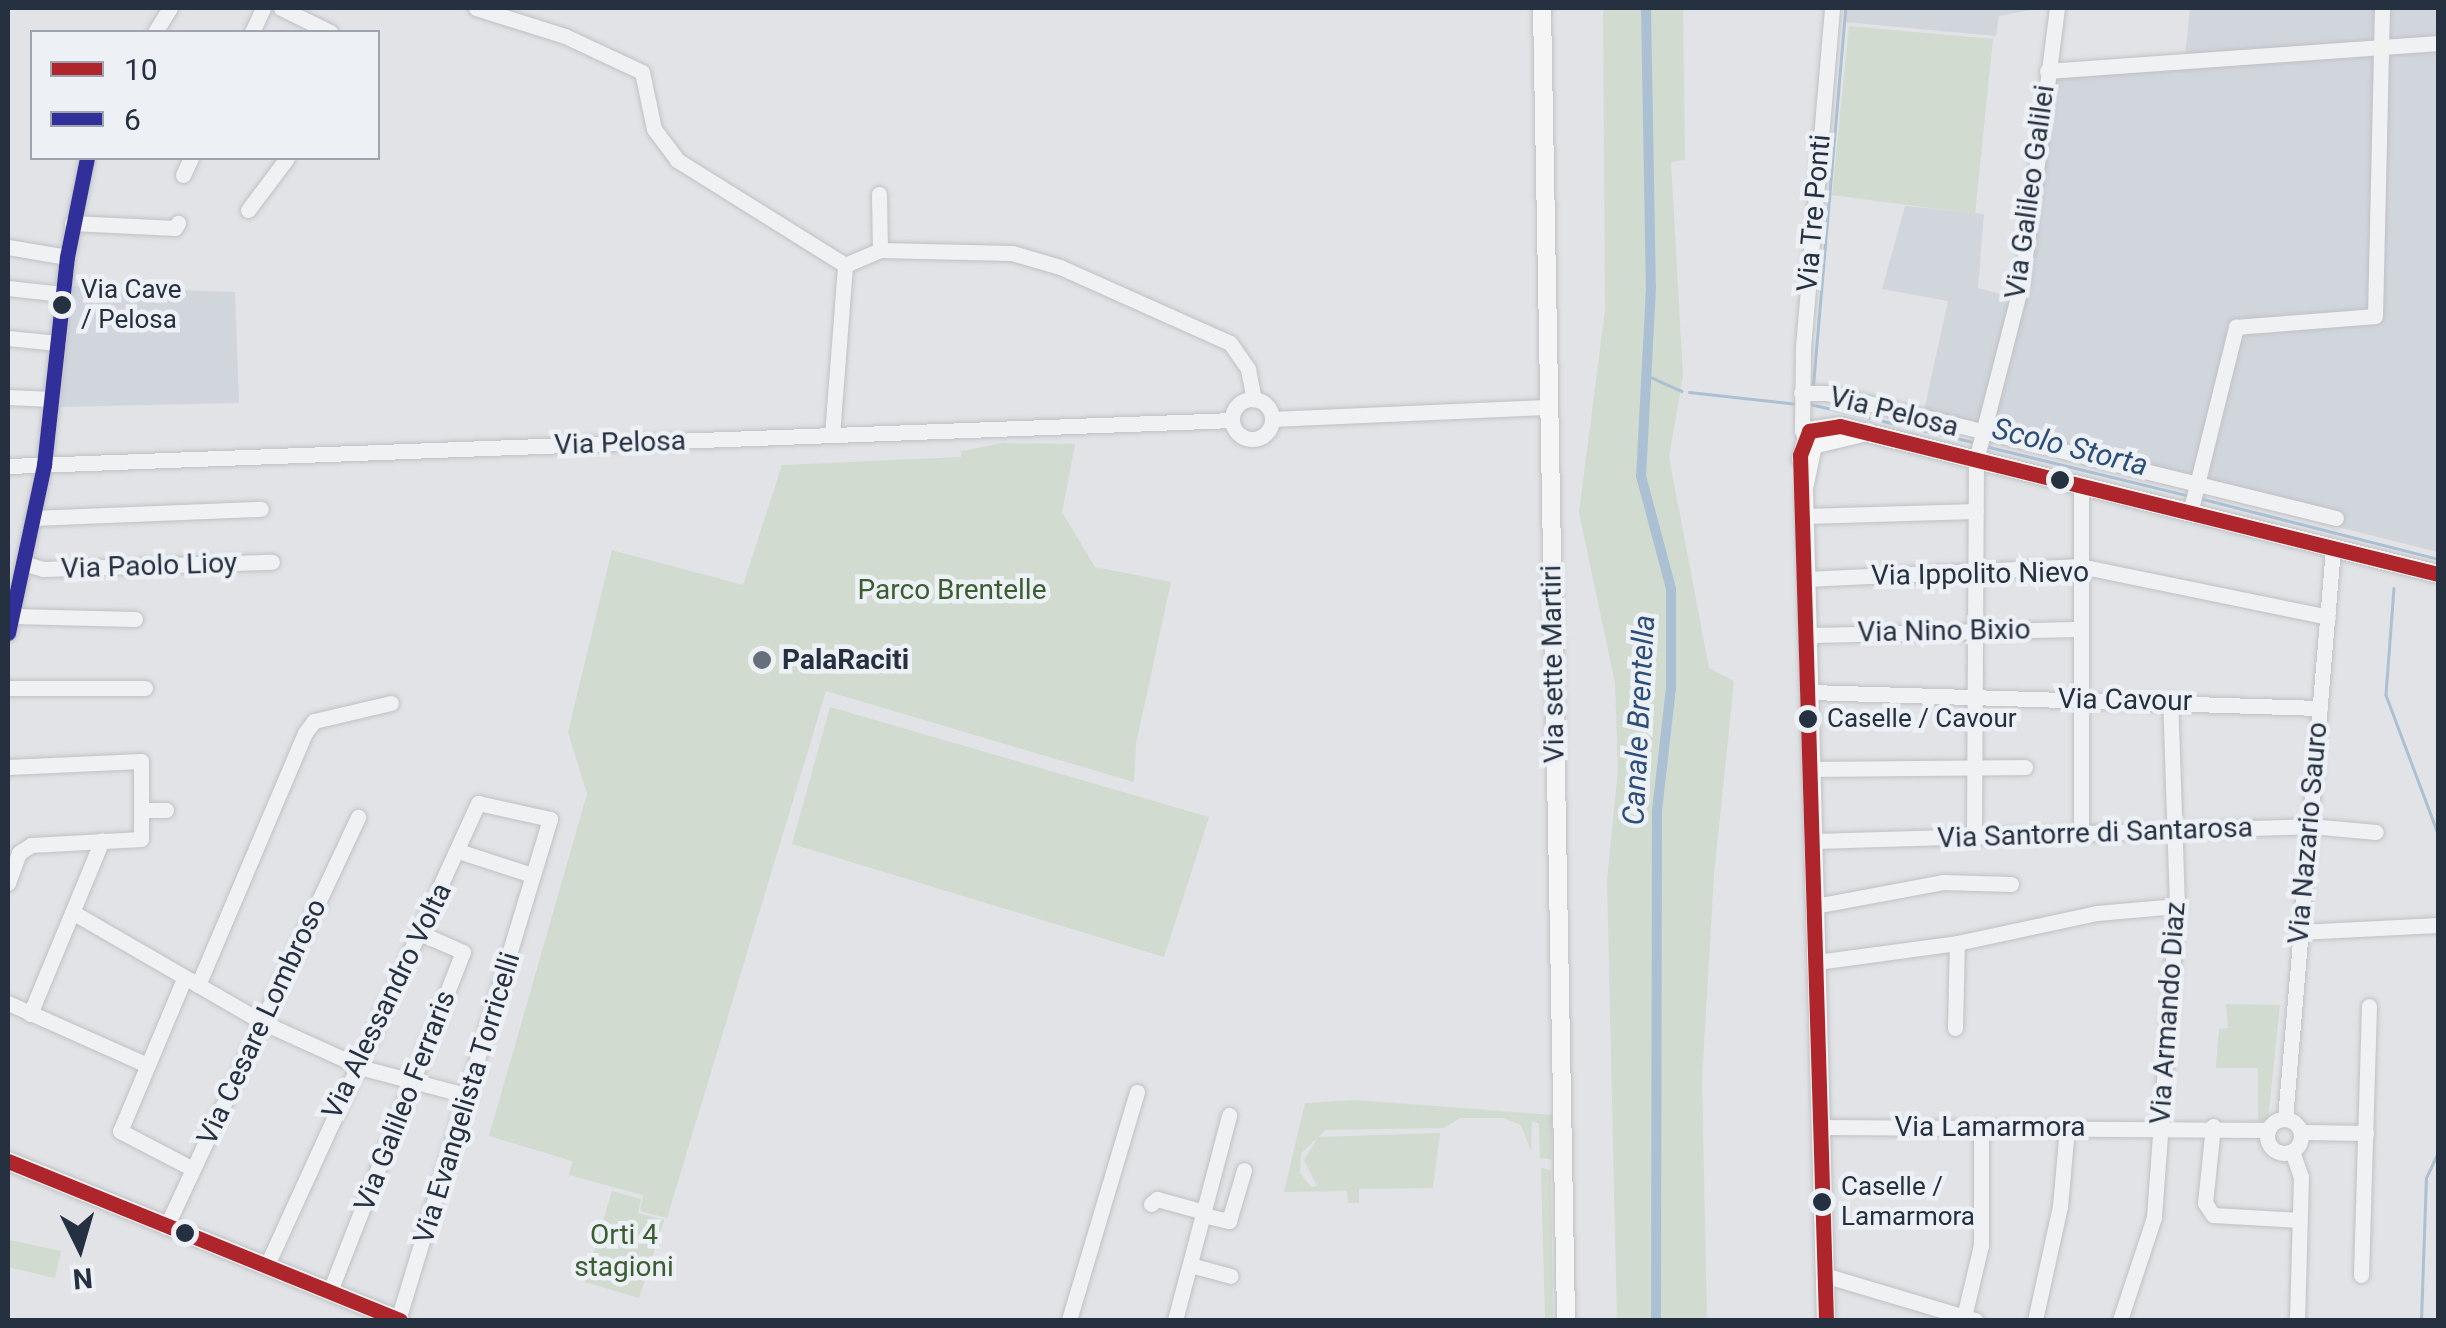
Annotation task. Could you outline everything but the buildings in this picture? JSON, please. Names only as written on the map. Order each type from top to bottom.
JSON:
[{"type":"main road","name":"Via sette Martiri","points":[[1542,8],[1546,407],[1566,1320]]},
{"type":"main road","name":"Via Pelosa","points":[[1805,412],[1815,428],[1840,426],[1867,432],[2438,574]]},
{"type":"main road","name":"Via Pelosa","points":[[1805,412],[1824,439],[1867,432]]},
{"type":"main road","points":[[1805,412],[1826,1320]]},
{"type":"main road","points":[[8,1161],[399,1320]]},
{"type":"street","points":[[157,30],[170,8]]},
{"type":"street","points":[[281,8],[328,30]]},
{"type":"street","points":[[476,8],[565,36],[642,72],[654,129],[678,160],[844,265]]},
{"type":"street","name":"Via Tre Ponti","points":[[1805,412],[1832,8]]},
{"type":"street","points":[[2046,72],[2057,8]]},
{"type":"street","points":[[2191,510],[2236,327],[2375,316],[2382,8]]},
{"type":"street","name":"Via Galileo Galilei","points":[[1974,836],[1972,630],[1977,458],[2022,281],[2046,72],[2438,43]]},
{"type":"street","points":[[8,633],[14,616],[13,596],[26,564],[44,465],[67,258],[87,160]]},
{"type":"street","points":[[183,175],[191,160]]},
{"type":"street","points":[[248,210],[286,160]]},
{"type":"street","points":[[879,194],[880,250]]},
{"type":"street","points":[[72,223],[175,228],[178,222]]},
{"type":"street","points":[[8,247],[67,258]]},
{"type":"street","points":[[844,265],[880,250],[1012,253],[1060,266],[1230,343],[1248,369],[1254,399],[1272,419]]},
{"type":"street","points":[[832,435],[844,265]]},
{"type":"street","points":[[8,288],[63,294]]},
{"type":"street","points":[[8,338],[58,343]]},
{"type":"street","points":[[8,397],[51,399]]},
{"type":"street","points":[[1232,420],[1237,405],[1254,399]]},
{"type":"street","name":"Via Pelosa","points":[[8,466],[1232,420],[1240,435],[1253,438],[1268,431],[1272,419],[1546,407]]},
{"type":"street","name":"Via Pelosa","points":[[1805,412],[1983,434],[2336,518]]},
{"type":"street","points":[[2081,486],[2081,834]]},
{"type":"street","points":[[34,518],[261,508]]},
{"type":"street","points":[[1805,516],[1976,511]]},
{"type":"street","name":"Via Nazario Sauro","points":[[2285,1119],[2332,548]]},
{"type":"street","name":"Via Paolo Lioy","points":[[26,564],[43,569],[272,562]]},
{"type":"street","name":"Via Ippolito Nievo","points":[[1807,579],[2080,566],[2328,616]]},
{"type":"street","points":[[14,616],[135,619]]},
{"type":"street","name":"Via Nino Bixio","points":[[1809,634],[2079,629]]},
{"type":"street","points":[[8,688],[145,688]]},
{"type":"street","name":"Via Cavour","points":[[1810,692],[2170,700],[2320,708]]},
{"type":"street","name":"Via Armando Diaz","points":[[2120,1320],[2154,1217],[2177,906],[2170,700]]},
{"type":"street","points":[[193,1169],[120,1131],[305,733],[314,721],[391,702]]},
{"type":"street","points":[[8,768],[141,762],[142,839],[31,845],[19,853],[8,883]]},
{"type":"street","points":[[1812,769],[2025,766]]},
{"type":"street","name":"Via Alessandro Volta","points":[[267,1265],[422,934],[478,803],[550,819]]},
{"type":"street","points":[[141,810],[166,810]]},
{"type":"street","name":"Via Cesare Lombroso","points":[[166,1227],[358,817]]},
{"type":"street","name":"Via Evangelista Torricelli","points":[[399,1320],[550,819]]},
{"type":"street","name":"Via Santorre di Santarosa","points":[[1814,841],[2310,826],[2376,832]]},
{"type":"street","points":[[30,1014],[102,840]]},
{"type":"street","points":[[458,852],[532,875]]},
{"type":"street","points":[[1816,906],[1943,882],[2011,884]]},
{"type":"street","points":[[1817,962],[1957,943],[2097,913],[2177,906]]},
{"type":"street","points":[[74,913],[264,1023],[358,1066],[469,1096]]},
{"type":"street","points":[[2299,932],[2438,925]]},
{"type":"street","name":"Via Galileo Ferraris","points":[[330,1291],[462,952],[422,934]]},
{"type":"street","points":[[1955,1028],[1957,943]]},
{"type":"street","points":[[8,1003],[148,1065]]},
{"type":"street","points":[[2361,1275],[2369,1006]]},
{"type":"street","points":[[1069,1320],[1138,1092]]},
{"type":"street","points":[[1176,1320],[1229,1115]]},
{"type":"street","points":[[2160,1128],[2268,1130],[2285,1119],[2301,1132],[2366,1133]]},
{"type":"street","points":[[2213,1126],[2205,1204],[2212,1214],[2300,1220]]},
{"type":"street","name":"Via Lamarmora","points":[[1820,1127],[2160,1128]]},
{"type":"street","points":[[2035,1320],[2060,1206],[2067,1127]]},
{"type":"street","points":[[1824,1276],[1943,1316],[1970,1319],[1981,1245],[1981,1129]]},
{"type":"street","points":[[2268,1130],[2271,1146],[2292,1150],[2301,1166],[2297,1320]]},
{"type":"street","points":[[2292,1150],[2301,1132]]},
{"type":"street","points":[[1151,1204],[1157,1199],[1230,1221],[1244,1170]]},
{"type":"street","points":[[1190,1266],[1231,1276]]},
{"type":"shaded area","points":[[1845,8],[2040,8],[1999,16],[1996,36],[1844,22]]},
{"type":"shaded area","points":[[2190,8],[2438,8],[2438,552],[1921,424],[1948,301],[1882,289],[1905,206],[1984,214],[1978,288],[2018,299],[2048,68],[2185,58]]},
{"type":"shaded area","points":[[72,286],[235,292],[239,403],[60,407]]},
{"type":"green space","points":[[1603,8],[1683,8],[1685,160],[1671,162],[1683,376],[1669,457],[1709,668],[1734,681],[1714,875],[1702,1080],[1707,1320],[1617,1320],[1607,879],[1618,770],[1615,683],[1579,513],[1605,310]]},
{"type":"green space","points":[[1849,26],[1993,39],[1975,214],[1832,195]]},
{"type":"green space","name":"Parco Brentelle","points":[[1003,443],[1075,444],[1062,512],[1095,567],[1171,582],[1136,744],[1134,782],[826,691],[667,1218],[640,1211],[643,1195],[569,1175],[572,1161],[489,1136],[587,794],[568,732],[612,550],[743,585],[782,465],[961,457],[961,451]]},
{"type":"green space","points":[[830,707],[1209,817],[1164,957],[792,844]]},
{"type":"green space","points":[[2226,1004],[2280,1005],[2268,1120],[2258,1121],[2258,1068],[2216,1068],[2219,1029],[2228,1028]]},
{"type":"green space","points":[[1355,1100],[1553,1115],[1551,1159],[1540,1158],[1539,1124],[1532,1121],[1531,1151],[1521,1125],[1504,1118],[1460,1118],[1444,1128],[1326,1130],[1318,1137],[1440,1133],[1433,1188],[1359,1189],[1359,1203],[1348,1203],[1347,1191],[1284,1192],[1305,1103]],"holes":[[[1318,1138],[1304,1160],[1317,1186],[1311,1187],[1300,1173],[1301,1153]]]},
{"type":"green space","points":[[1541,1168],[1551,1170],[1553,1320],[1545,1320]]},
{"type":"green space","name":"Orti 4 stagioni","points":[[612,1191],[641,1199],[638,1213],[664,1220],[639,1298],[585,1282]]},
{"type":"green space","points":[[10,1240],[61,1251],[55,1278],[8,1267]]},
{"type":"waterway","name":"Canale Brentella","points":[[1646,8],[1651,287],[1641,476],[1671,589],[1671,688],[1657,810],[1656,1320]]},
{"type":"waterway","points":[[1813,385],[1845,8]]},
{"type":"waterway","name":"Scolo Storta","points":[[1646,375],[1682,391]]},
{"type":"waterway","name":"Scolo Storta","points":[[1689,392],[1797,404]]},
{"type":"waterway","name":"Scolo Storta","points":[[1810,404],[1973,442]]},
{"type":"waterway","name":"Scolo Storta","points":[[1985,446],[2186,495]]},
{"type":"waterway","name":"Scolo Storta","points":[[2199,498],[2438,559]]},
{"type":"waterway","points":[[2394,588],[2386,695],[2438,833]]},
{"type":"waterway","points":[[2421,1320],[2426,1178],[2438,1152]]},
{"type":"transit line","name":"6","points":[[8,633],[44,465],[67,257],[87,160]]},
{"type":"transit line","name":"10","points":[[1826,1320],[1800,455],[1809,431],[1840,426],[2438,574]]},
{"type":"transit line","name":"10","points":[[8,1161],[400,1320]]},
{"type":"place","name":"Via Cave / Pelosa","points":[[62,305]]},
{"type":"place","name":"PalaRaciti","points":[[762,660]]},
{"type":"place","name":"Caselle / Cavour","points":[[1808,719]]},
{"type":"place","name":"Caselle / Lamarmora","points":[[1822,1202]]}]
